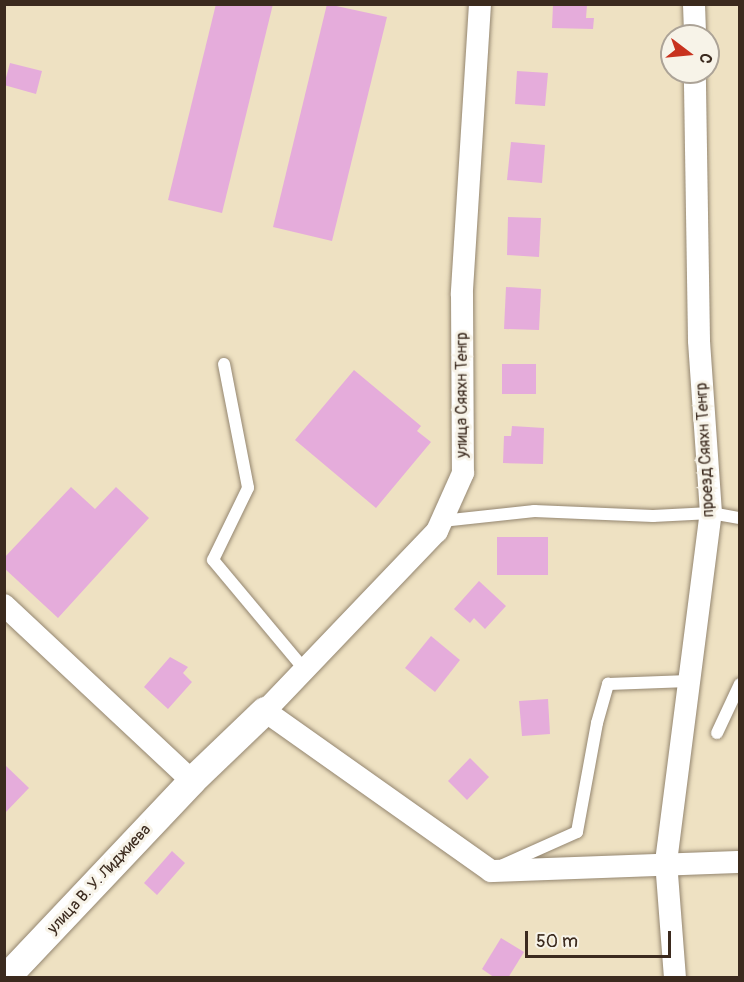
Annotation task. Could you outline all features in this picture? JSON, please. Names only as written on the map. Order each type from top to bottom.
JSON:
[{"type":"street","name":"улица Сяяхн Тенгр","points":[[265,711],[437,531],[463,473],[462,294],[480,4]]},
{"type":"street","points":[[694,4],[695,24]]},
{"type":"street","name":"проезд Сяяхн Тенгр","points":[[675,978],[666,862],[711,513],[699,340],[695,84]]},
{"type":"street","points":[[4,605],[192,782]]},
{"type":"street","points":[[265,711],[491,871],[666,862],[740,862]]},
{"type":"street","name":"улица В. У. Лиджиева","points":[[6,978],[192,782],[265,711]]},
{"type":"lane","points":[[224,364],[249,488],[213,560],[305,670]]},
{"type":"lane","points":[[442,521],[534,511],[653,516],[711,513],[740,518]]},
{"type":"lane","points":[[491,871],[577,832],[597,723],[608,684],[689,681]]},
{"type":"lane","points":[[717,733],[740,684]]},
{"type":"building","points":[[216,4],[273,4],[222,213],[168,200]]},
{"type":"building","points":[[327,4],[387,17],[332,241],[273,227]]},
{"type":"building","points":[[553,5],[587,5],[586,18],[594,18],[593,29],[552,28]]},
{"type":"building","points":[[10,63],[42,71],[36,94],[4,85]]},
{"type":"building","points":[[517,71],[548,73],[545,106],[515,104]]},
{"type":"building","points":[[511,142],[545,145],[542,183],[507,180]]},
{"type":"building","points":[[508,217],[541,218],[539,257],[507,255]]},
{"type":"building","points":[[506,287],[541,289],[539,330],[504,329]]},
{"type":"building","points":[[502,364],[536,364],[536,394],[502,394]]},
{"type":"building","points":[[354,370],[421,426],[417,431],[431,442],[376,508],[295,440]]},
{"type":"building","points":[[512,426],[544,428],[543,464],[503,463],[504,436],[511,436]]},
{"type":"building","points":[[71,487],[95,509],[116,487],[149,518],[58,618],[4,568],[4,558]]},
{"type":"building","points":[[497,537],[548,537],[548,575],[497,575]]},
{"type":"building","points":[[479,581],[506,606],[485,629],[474,618],[470,623],[454,609]]},
{"type":"building","points":[[431,636],[460,660],[435,692],[405,668]]},
{"type":"building","points":[[170,657],[188,667],[183,673],[192,682],[168,709],[144,687]]},
{"type":"building","points":[[548,699],[550,734],[522,736],[519,701]]},
{"type":"building","points":[[470,758],[489,777],[467,800],[448,781]]},
{"type":"building","points":[[4,764],[29,788],[4,814]]},
{"type":"building","points":[[172,851],[185,863],[157,895],[144,883]]},
{"type":"building","points":[[501,938],[524,952],[508,978],[495,978],[482,969]]}]
